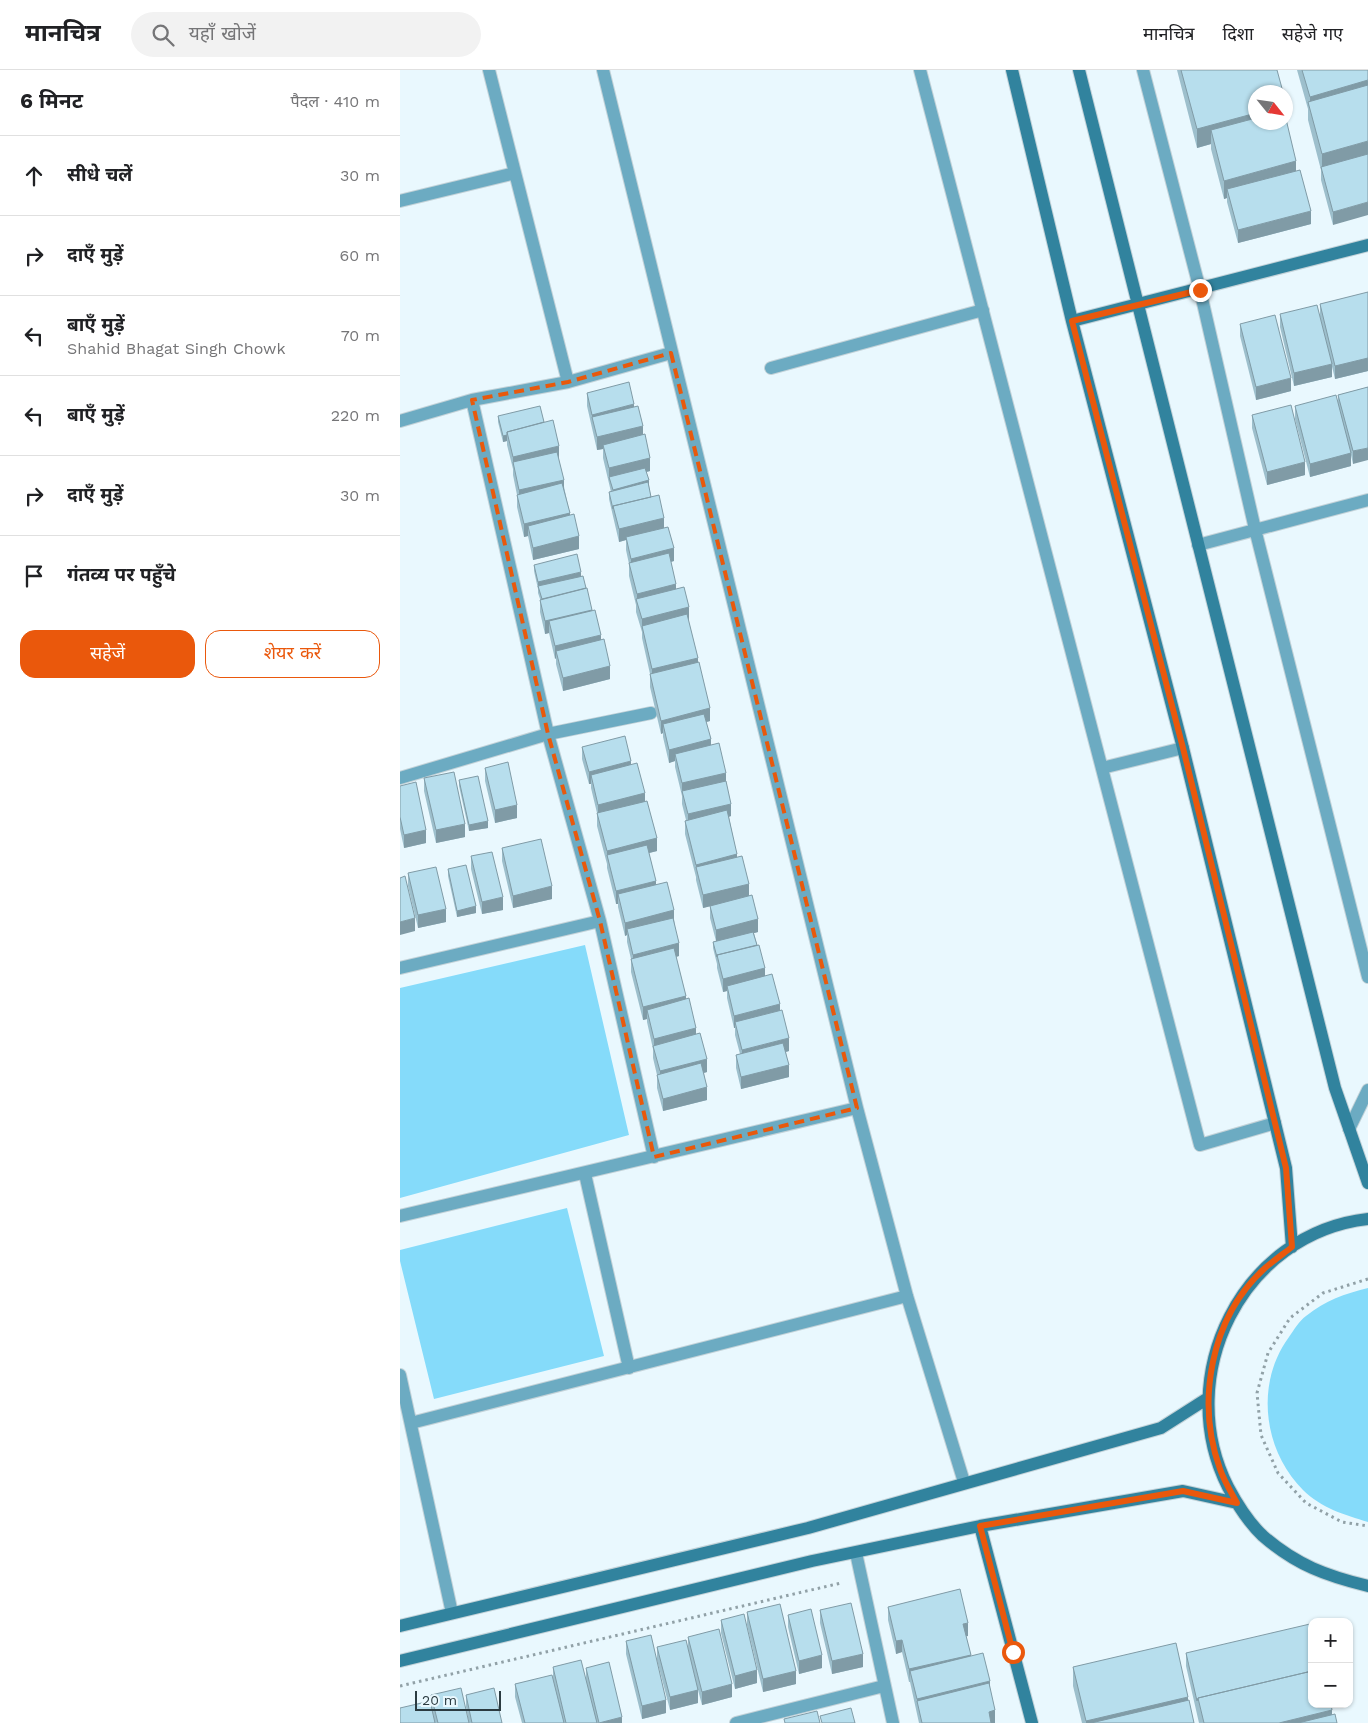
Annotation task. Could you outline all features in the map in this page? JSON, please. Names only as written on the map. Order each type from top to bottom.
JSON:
[{"type":"street","points":[[489,70],[568,382]]},
{"type":"street","points":[[603,70],[857,1108],[907,1296],[964,1482]]},
{"type":"street","points":[[920,70],[1200,1145],[1275,1124]]},
{"type":"street","points":[[1012,70],[1072,321],[1183,748],[1286,1168],[1292,1247]]},
{"type":"street","points":[[1079,70],[1333,1078],[1368,1183]]},
{"type":"street","points":[[1143,70],[1200,290],[1255,529],[1368,977]]},
{"type":"street","points":[[400,201],[515,173]]},
{"type":"street","points":[[1072,321],[1138,306],[1368,245]]},
{"type":"street","points":[[771,368],[983,310]]},
{"type":"street","points":[[400,421],[472,400],[568,382],[671,354]]},
{"type":"street","points":[[472,400],[548,734],[600,921],[654,1158]]},
{"type":"street","points":[[1198,545],[1368,500]]},
{"type":"street","points":[[400,778],[548,734],[651,713]]},
{"type":"street","points":[[1102,768],[1183,748]]},
{"type":"street","points":[[400,968],[600,921]]},
{"type":"street","points":[[1349,1130],[1368,1090]]},
{"type":"street","points":[[400,1216],[654,1158],[857,1108]]},
{"type":"street","points":[[585,1174],[628,1368]]},
{"type":"street","points":[[1368,1219],[1337,1226],[1313,1235],[1292,1247],[1258,1276],[1240,1297],[1223,1328],[1212,1362],[1208,1398],[1210,1434],[1220,1470],[1237,1503],[1262,1535],[1294,1560],[1330,1577],[1368,1586]]},
{"type":"street","points":[[410,1424],[907,1296]]},
{"type":"street","points":[[400,1375],[452,1613]]},
{"type":"street","points":[[400,1626],[808,1528],[964,1482],[1160,1428],[1208,1398]]},
{"type":"street","points":[[400,1661],[856,1553],[980,1526],[1183,1491],[1237,1503]]},
{"type":"street","points":[[980,1526],[1032,1723]]},
{"type":"street","points":[[856,1553],[893,1723]]},
{"type":"street","points":[[736,1723],[884,1686]]},
{"type":"path","points":[[1368,1279],[1362,1279],[1323,1293],[1290,1318],[1268,1353],[1258,1393],[1261,1434],[1278,1473],[1306,1503],[1342,1522],[1368,1526]]},
{"type":"path","points":[[400,1686],[841,1583]]},
{"type":"highlighted area","points":[[671,353],[857,1108],[654,1157],[600,921],[548,734],[472,400],[568,382]]},
{"type":"shaded area","points":[[585,945],[629,1135],[400,1198],[400,988]]},
{"type":"shaded area","points":[[567,1208],[604,1356],[434,1399],[400,1261],[400,1250]]},
{"type":"shaded area","points":[[1368,1288],[1368,1522],[1342,1514],[1318,1502],[1303,1490],[1290,1474],[1279,1456],[1272,1436],[1268,1416],[1268,1395],[1271,1375],[1278,1355],[1301,1320],[1313,1310],[1328,1302],[1343,1295]]},
{"type":"building","points":[[1181,70],[1277,70],[1281,85],[1248,85],[1248,115],[1197,129]]},
{"type":"building","points":[[1302,70],[1368,70],[1368,80],[1310,97]]},
{"type":"building","points":[[1368,85],[1368,141],[1322,154],[1308,102]]},
{"type":"building","points":[[1248,120],[1248,130],[1289,130],[1296,161],[1224,181],[1211,130]]},
{"type":"building","points":[[1368,154],[1368,202],[1333,212],[1321,167]]},
{"type":"building","points":[[1300,170],[1311,211],[1238,230],[1227,189]]},
{"type":"building","points":[[1368,292],[1368,358],[1335,366],[1320,304]]},
{"type":"building","points":[[1317,305],[1332,364],[1294,373],[1280,314]]},
{"type":"building","points":[[1275,315],[1291,378],[1256,387],[1240,324]]},
{"type":"building","points":[[629,382],[634,404],[592,415],[587,393]]},
{"type":"building","points":[[1368,387],[1368,448],[1353,451],[1338,395]]},
{"type":"building","points":[[1336,395],[1351,453],[1310,464],[1295,406]]},
{"type":"building","points":[[1291,405],[1305,462],[1267,472],[1252,415]]},
{"type":"building","points":[[540,406],[544,422],[507,432],[507,435],[503,436],[498,416]]},
{"type":"building","points":[[638,406],[643,426],[597,437],[592,417]]},
{"type":"building","points":[[553,420],[559,446],[513,457],[507,432]]},
{"type":"building","points":[[645,434],[650,458],[609,468],[603,445]]},
{"type":"building","points":[[557,452],[564,480],[519,490],[513,462]]},
{"type":"building","points":[[645,468],[649,480],[613,490],[609,477]]},
{"type":"building","points":[[648,482],[651,497],[613,506],[613,509],[609,492]]},
{"type":"building","points":[[562,483],[570,513],[524,524],[517,495]]},
{"type":"building","points":[[659,495],[664,518],[619,529],[613,506]]},
{"type":"building","points":[[574,514],[579,536],[533,548],[528,526]]},
{"type":"building","points":[[668,527],[674,548],[631,559],[626,537]]},
{"type":"building","points":[[669,553],[676,584],[637,594],[629,563]]},
{"type":"building","points":[[577,554],[581,572],[538,582],[534,565]]},
{"type":"building","points":[[583,576],[586,588],[542,599],[538,586]]},
{"type":"building","points":[[684,587],[689,607],[642,619],[636,599]]},
{"type":"building","points":[[587,588],[592,610],[545,621],[540,600]]},
{"type":"building","points":[[595,610],[601,635],[555,646],[549,621]]},
{"type":"building","points":[[687,614],[698,658],[652,669],[642,626]]},
{"type":"building","points":[[604,639],[610,666],[563,678],[556,651]]},
{"type":"building","points":[[699,662],[710,708],[661,721],[650,674]]},
{"type":"building","points":[[704,714],[711,739],[669,750],[663,724]]},
{"type":"building","points":[[625,736],[631,761],[589,772],[582,747]]},
{"type":"building","points":[[719,743],[726,773],[682,783],[675,754]]},
{"type":"building","points":[[508,762],[517,805],[495,810],[485,768]]},
{"type":"building","points":[[637,763],[645,793],[598,805],[591,775]]},
{"type":"building","points":[[454,772],[465,824],[436,830],[424,778]]},
{"type":"building","points":[[478,776],[488,821],[469,825],[459,780]]},
{"type":"building","points":[[726,781],[731,804],[688,814],[682,791]]},
{"type":"building","points":[[416,782],[426,830],[404,835],[400,817],[400,786]]},
{"type":"building","points":[[647,801],[657,838],[607,851],[597,813]]},
{"type":"building","points":[[727,810],[737,854],[696,865],[685,821]]},
{"type":"building","points":[[541,839],[552,886],[513,896],[502,848]]},
{"type":"building","points":[[647,845],[656,881],[616,891],[607,855]]},
{"type":"building","points":[[492,852],[503,897],[482,902],[471,856]]},
{"type":"building","points":[[742,856],[749,884],[703,895],[696,867]]},
{"type":"building","points":[[466,865],[476,906],[457,911],[448,869]]},
{"type":"building","points":[[436,867],[446,909],[418,915],[408,873]]},
{"type":"building","points":[[405,876],[415,918],[400,922],[400,878]]},
{"type":"building","points":[[667,882],[674,910],[625,923],[618,894]]},
{"type":"building","points":[[752,895],[758,919],[716,930],[710,906]]},
{"type":"building","points":[[673,918],[679,943],[633,955],[627,929]]},
{"type":"building","points":[[753,932],[757,945],[717,955],[717,957],[713,942]]},
{"type":"building","points":[[759,945],[765,968],[723,979],[717,955]]},
{"type":"building","points":[[674,948],[686,996],[643,1007],[631,959]]},
{"type":"building","points":[[772,974],[780,1004],[734,1016],[727,986]]},
{"type":"building","points":[[689,998],[696,1028],[654,1039],[647,1010]]},
{"type":"building","points":[[782,1010],[789,1038],[742,1050],[735,1022]]},
{"type":"building","points":[[700,1033],[707,1059],[660,1071],[653,1046]]},
{"type":"building","points":[[783,1043],[789,1065],[741,1077],[736,1055]]},
{"type":"building","points":[[701,1063],[707,1087],[663,1099],[657,1075]]},
{"type":"building","points":[[960,1589],[968,1623],[963,1624],[971,1655],[909,1669],[902,1640],[896,1641],[888,1607]]},
{"type":"building","points":[[851,1603],[863,1654],[832,1661],[820,1610]]},
{"type":"building","points":[[780,1604],[796,1671],[763,1679],[747,1612]]},
{"type":"building","points":[[811,1609],[822,1655],[799,1661],[788,1615]]},
{"type":"building","points":[[744,1614],[757,1670],[735,1676],[721,1620]]},
{"type":"building","points":[[1308,1624],[1308,1672],[1198,1698],[1197,1701],[1186,1653]]},
{"type":"building","points":[[719,1629],[732,1684],[702,1692],[688,1637]]},
{"type":"building","points":[[651,1635],[666,1700],[642,1706],[626,1641]]},
{"type":"building","points":[[686,1640],[698,1690],[670,1697],[657,1647]]},
{"type":"building","points":[[1176,1643],[1188,1697],[1086,1721],[1073,1667]]},
{"type":"building","points":[[983,1653],[990,1681],[917,1699],[910,1671]]},
{"type":"building","points":[[581,1660],[597,1723],[566,1723],[553,1667]]},
{"type":"building","points":[[609,1662],[622,1717],[599,1723],[586,1668]]},
{"type":"building","points":[[1308,1672],[1308,1708],[1332,1708],[1332,1710],[1279,1723],[1204,1723],[1198,1698]]},
{"type":"building","points":[[552,1675],[564,1723],[525,1723],[515,1684]]},
{"type":"building","points":[[989,1683],[995,1710],[989,1712],[991,1723],[922,1723],[917,1701]]},
{"type":"building","points":[[461,1688],[469,1723],[438,1723],[431,1695]]},
{"type":"building","points":[[494,1688],[502,1723],[472,1723],[466,1695]]},
{"type":"building","points":[[1189,1700],[1194,1723],[1091,1723]]},
{"type":"building","points":[[430,1701],[435,1723],[400,1723],[400,1708]]},
{"type":"building","points":[[851,1708],[855,1723],[822,1723],[820,1716]]},
{"type":"building","points":[[817,1711],[820,1723],[785,1723],[784,1719]]},
{"type":"building","points":[[1335,1714],[1337,1723],[1298,1723]]},
{"type":"route","points":[[1013,1652],[980,1526],[1183,1491],[1237,1503],[1220,1470],[1210,1434],[1208,1398],[1212,1362],[1223,1328],[1240,1297],[1264,1269],[1292,1247],[1286,1168],[1183,748],[1072,321],[1200,290]]}]
